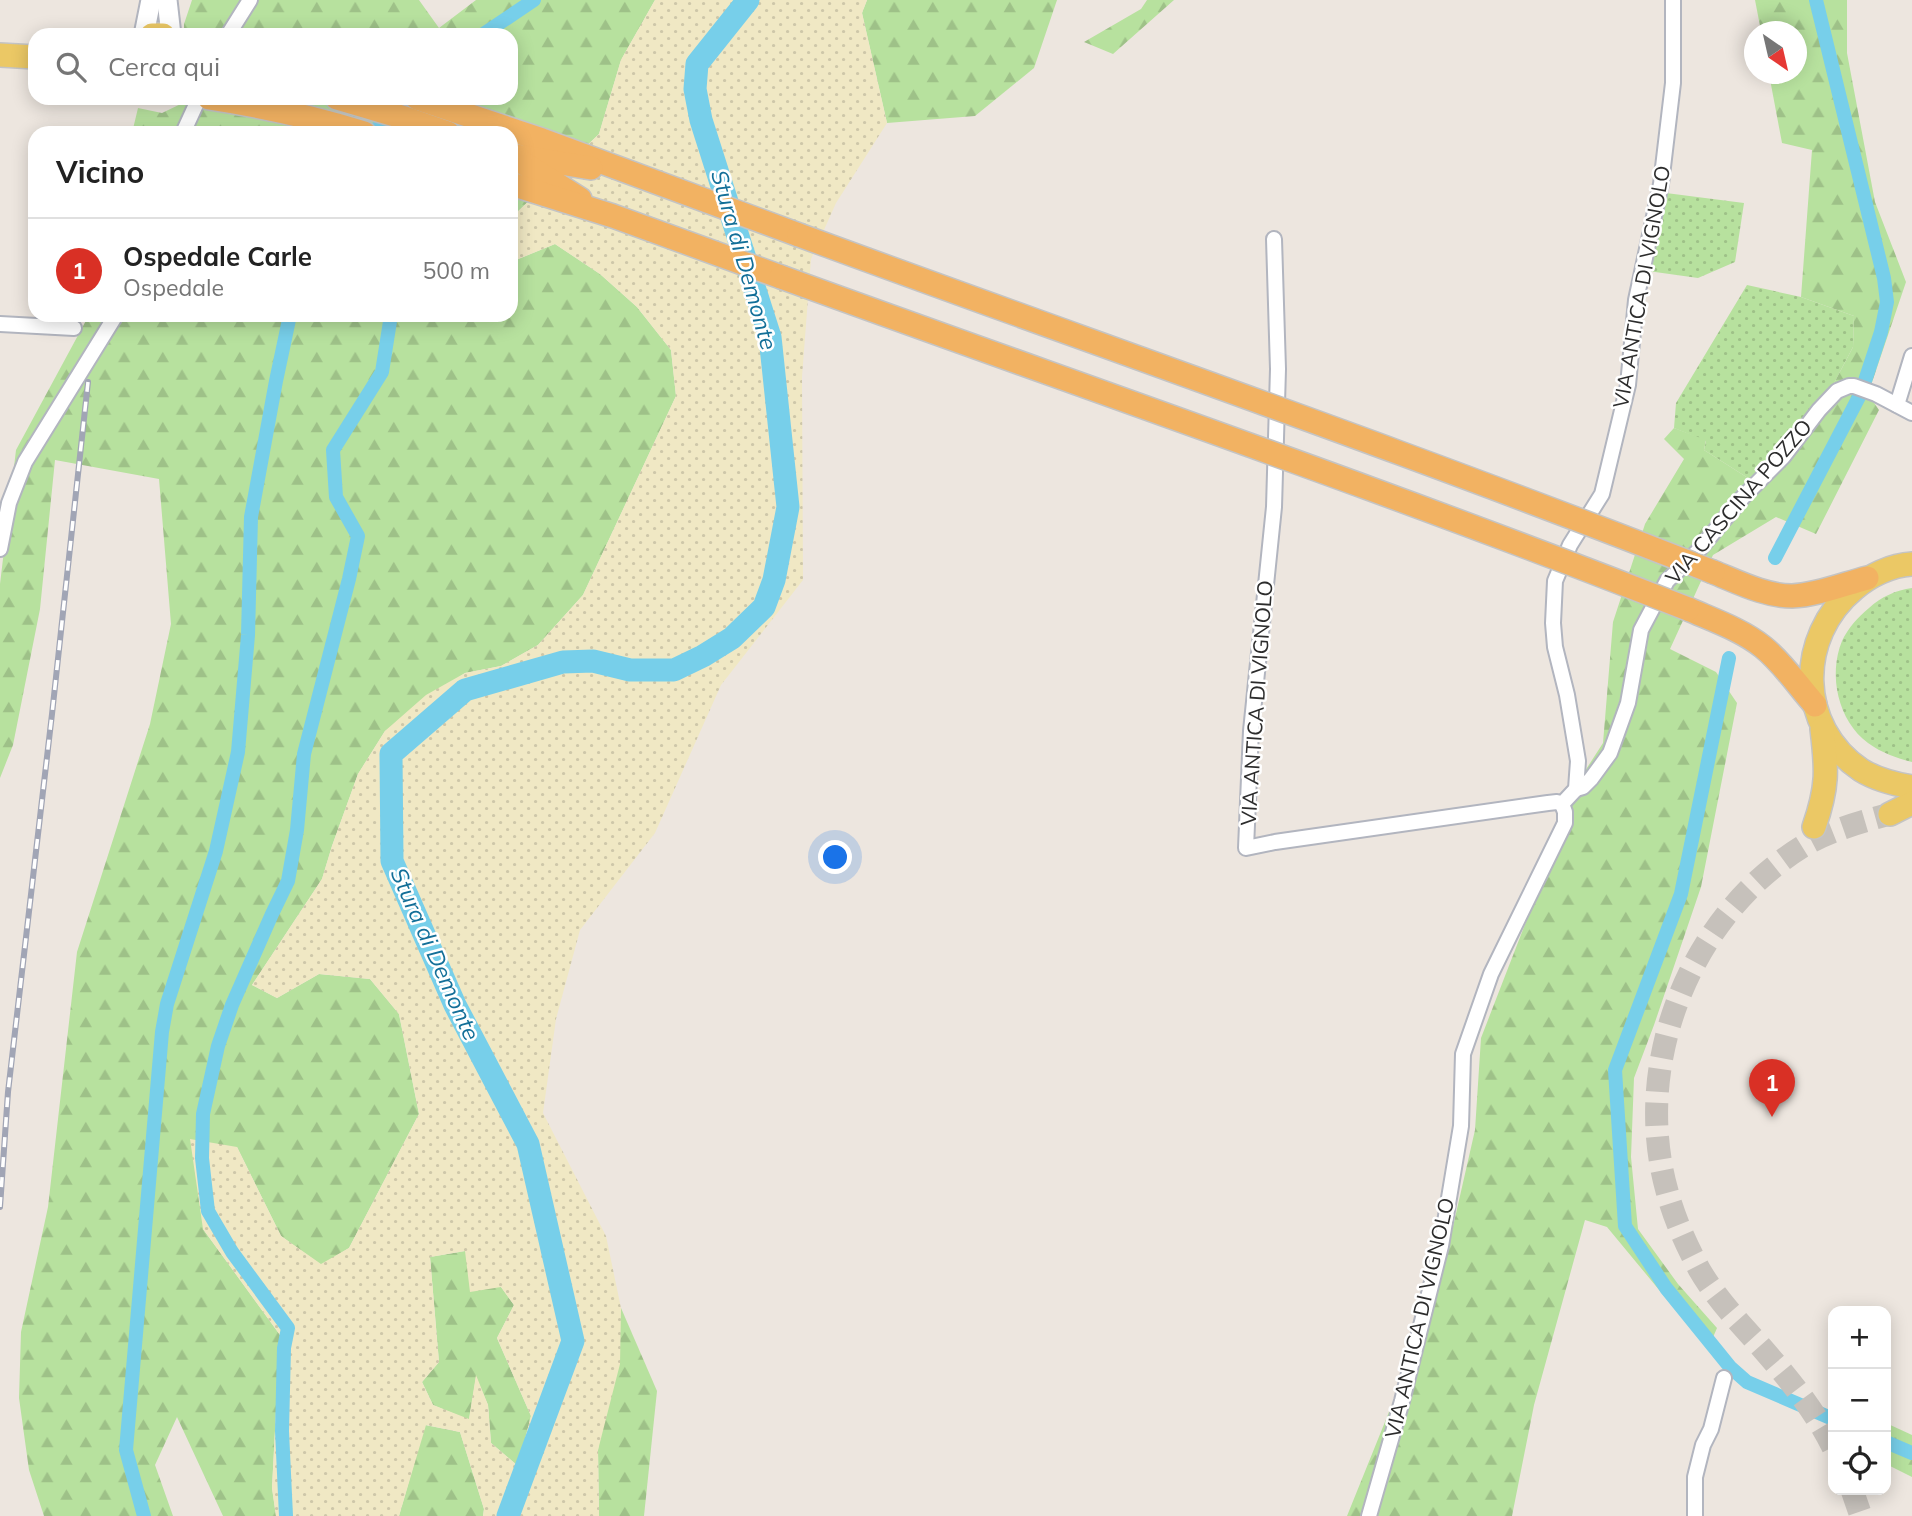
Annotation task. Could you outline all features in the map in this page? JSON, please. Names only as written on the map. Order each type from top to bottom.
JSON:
[{"type":"highway","points":[[251,105],[339,126]]},
{"type":"highway","points":[[361,105],[428,126]]},
{"type":"highway","points":[[437,105],[500,126]]},
{"type":"highway","points":[[518,132],[1190,376],[1599,527],[1763,591],[1793,596],[1867,578]]},
{"type":"highway","points":[[518,156],[646,179]]},
{"type":"highway","points":[[518,159],[580,199],[613,216]]},
{"type":"highway","points":[[518,186],[613,216],[1161,413],[1688,609],[1762,646],[1818,714]]},
{"type":"main road","points":[[145,28],[151,0]]},
{"type":"main road","points":[[167,0],[170,28]]},
{"type":"main road","points":[[0,55],[28,57]]},
{"type":"main road","points":[[1814,827],[1826,783],[1827,766],[1811,669],[1819,633],[1839,601],[1867,578],[1903,564],[1912,564]]},
{"type":"main road","points":[[1818,714],[1838,749],[1861,770],[1890,783],[1912,787]]},
{"type":"main road","points":[[1890,814],[1912,803]]},
{"type":"street","points":[[232,28],[250,0]]},
{"type":"street","name":"VIA ANTICA DI VIGNOLO","points":[[1576,789],[1578,761],[1567,695],[1555,647],[1555,581],[1570,545],[1602,494],[1628,385],[1636,300],[1661,184],[1673,83],[1673,0]]},
{"type":"street","points":[[186,126],[196,105]]},
{"type":"street","name":"VIA ANTICA DI VIGNOLO","points":[[1274,239],[1278,369],[1274,507],[1251,731],[1246,848],[1548,803],[1562,804],[1565,812],[1565,823],[1491,974],[1463,1054],[1461,1126],[1441,1246],[1402,1401],[1369,1516]]},
{"type":"street","points":[[0,549],[9,503],[25,461],[112,322]]},
{"type":"street","points":[[0,324],[74,328]]},
{"type":"street","points":[[1897,405],[1912,356]]},
{"type":"street","name":"VIA CASCINA POZZO","points":[[1576,789],[1583,787],[1591,779],[1610,753],[1628,703],[1641,630],[1667,581],[1698,551],[1743,496],[1783,457],[1819,410],[1837,391],[1854,386],[1912,413]]},
{"type":"street","points":[[1562,804],[1576,789]]},
{"type":"street","points":[[1695,1516],[1695,1477],[1724,1378]]},
{"type":"green space","points":[[192,0],[419,0],[439,28],[184,28]]},
{"type":"green space","points":[[476,0],[655,0],[621,60],[599,134],[518,211],[518,126],[134,126],[138,108],[162,113],[179,105],[518,105],[518,28],[439,28]]},
{"type":"green space","points":[[867,0],[1057,0],[1034,68],[975,116],[887,123],[862,13]]},
{"type":"green space","points":[[1147,0],[1174,0],[1113,54],[1084,42],[1141,9]]},
{"type":"green space","points":[[1755,0],[1847,0],[1847,53],[1875,202],[1906,282],[1868,394],[1879,410],[1816,534],[1776,517],[1713,555],[1670,649],[1716,672],[1737,703],[1701,887],[1634,1078],[1631,1157],[1638,1229],[1678,1284],[1717,1328],[1708,1349],[1607,1227],[1585,1220],[1534,1405],[1512,1516],[1347,1516],[1439,1288],[1475,1130],[1481,1038],[1574,788],[1603,743],[1613,622],[1645,524],[1684,459],[1664,439],[1674,428],[1706,440],[1704,450],[1759,485],[1810,429],[1853,347],[1854,316],[1801,297],[1812,150],[1782,143],[1771,84],[1807,84],[1807,21],[1759,21]]},
{"type":"green space","points":[[1666,193],[1744,203],[1735,262],[1698,278],[1648,271]]},
{"type":"green space","points":[[555,244],[600,274],[637,307],[671,350],[676,396],[583,595],[538,645],[501,666],[465,673],[385,731],[358,774],[322,879],[252,985],[277,998],[319,974],[370,979],[399,1014],[419,1114],[349,1248],[321,1265],[281,1236],[237,1147],[203,1229],[280,1335],[272,1488],[276,1516],[223,1516],[177,1417],[155,1465],[173,1516],[44,1516],[29,1470],[19,1398],[21,1332],[48,1207],[77,952],[150,724],[171,624],[159,479],[55,460],[40,609],[13,745],[0,778],[0,584],[16,450],[85,322],[518,322],[518,259]]},
{"type":"green space","points":[[1747,285],[1801,297],[1854,316],[1853,347],[1810,429],[1759,485],[1704,450],[1706,441],[1674,428],[1676,403]]},
{"type":"green space","points":[[1912,588],[1912,762],[1879,750],[1858,734],[1849,723],[1839,696],[1836,668],[1842,641],[1857,619],[1884,597]]},
{"type":"green space","points":[[465,1251],[501,1287],[514,1305],[497,1338],[531,1416],[518,1466],[491,1443],[488,1405],[476,1377],[469,1420],[433,1405],[422,1382],[439,1362],[430,1257]]},
{"type":"green space","points":[[621,1308],[657,1391],[644,1516],[599,1516],[598,1450]]},
{"type":"green space","points":[[425,1425],[460,1432],[484,1509],[483,1516],[399,1516]]},
{"type":"green space","points":[[1891,1425],[1912,1435],[1912,1477],[1891,1466]]},
{"type":"sand","points":[[655,0],[867,0],[862,13],[887,123],[836,203],[811,259],[802,377],[803,580],[721,685],[655,833],[580,930],[556,1019],[543,1113],[606,1236],[621,1308],[620,1364],[598,1450],[599,1516],[483,1516],[484,1509],[460,1432],[426,1425],[399,1516],[276,1516],[272,1488],[280,1335],[203,1229],[190,1139],[237,1147],[281,1236],[321,1264],[349,1248],[419,1114],[399,1014],[370,979],[319,974],[277,998],[252,985],[322,879],[358,774],[385,731],[426,695],[465,673],[501,666],[538,645],[583,595],[676,396],[671,350],[637,307],[600,274],[555,244],[518,259],[518,211],[599,134],[621,60]],"holes":[[[465,1251],[470,1292],[501,1287],[514,1305],[497,1338],[531,1416],[518,1466],[491,1443],[488,1405],[476,1375],[469,1419],[433,1405],[422,1382],[439,1362],[430,1257]]]},
{"type":"waterway","points":[[492,28],[534,0]]},
{"type":"waterway","name":"Stura di Demonte","points":[[508,1516],[573,1341],[528,1144],[455,1005],[392,861],[391,754],[465,690],[563,662],[593,661],[630,670],[674,670],[732,638],[764,607],[774,580],[788,507],[770,337],[701,120],[695,89],[697,64],[748,0]]},
{"type":"waterway","points":[[1775,558],[1861,393],[1881,332],[1887,302],[1884,278],[1816,0]]},
{"type":"waterway","points":[[379,126],[397,105]]},
{"type":"waterway","points":[[144,1516],[126,1450],[162,1032],[167,1004],[216,851],[238,752],[248,635],[251,517],[289,322]]},
{"type":"waterway","points":[[286,1516],[282,1431],[284,1348],[288,1328],[232,1252],[208,1211],[202,1158],[203,1114],[218,1046],[232,1005],[288,881],[297,830],[304,754],[358,536],[336,497],[333,450],[382,372],[390,322]]},
{"type":"waterway","points":[[1729,658],[1681,894],[1615,1070],[1625,1226],[1666,1288],[1730,1367],[1747,1382],[1828,1417]]},
{"type":"waterway","points":[[1891,1444],[1912,1453]]},
{"type":"tunnel","points":[[1828,1438],[1797,1391],[1732,1315],[1694,1260],[1667,1191],[1658,1142],[1657,1092],[1665,1043],[1680,996],[1702,951],[1730,910],[1765,874],[1805,845],[1857,823],[1890,814]]},
{"type":"tunnel","points":[[1854,1495],[1861,1516]]},
{"type":"railway","points":[[0,1207],[8,1092],[88,382]]},
{"type":"place","name":"Ospedale Carle","points":[[1772,1117]]}]
